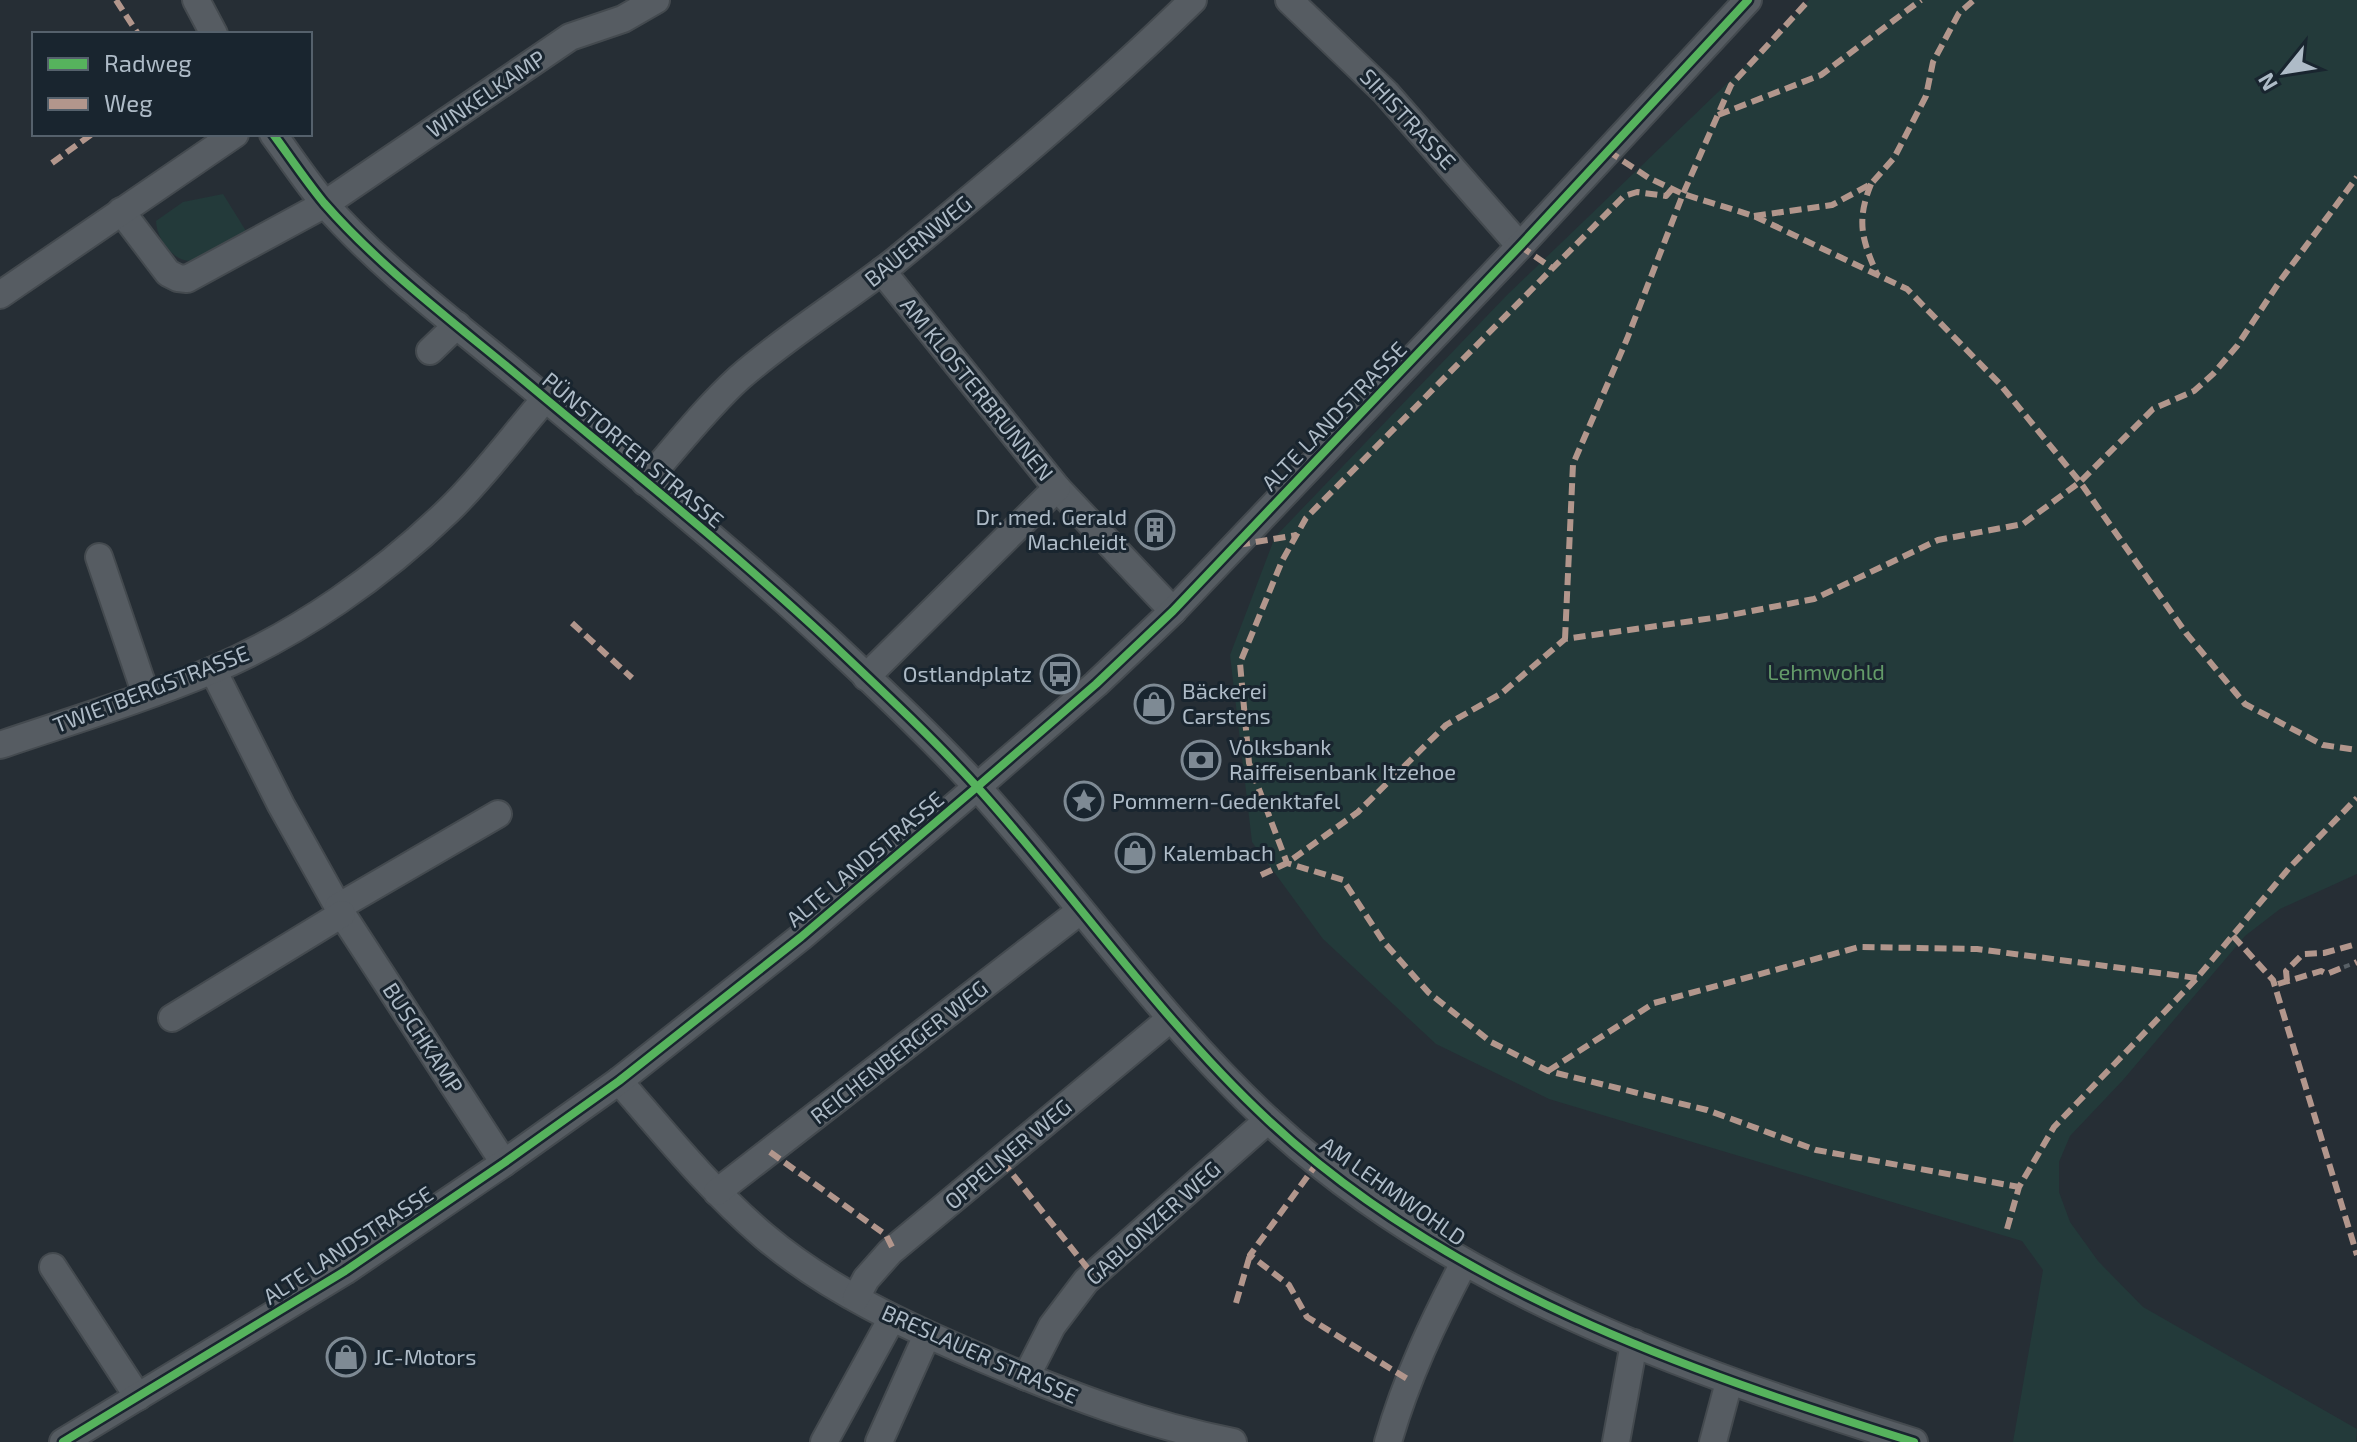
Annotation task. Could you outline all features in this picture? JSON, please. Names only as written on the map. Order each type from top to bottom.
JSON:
[{"type":"street","points":[[196,0],[213,32]]},
{"type":"street","name":"WINKELKAMP","points":[[325,204],[570,37],[623,19],[656,0]]},
{"type":"street","name":"BAUERNWEG","points":[[645,482],[712,404],[742,376],[882,271],[1057,126],[1193,0]]},
{"type":"street","name":"SIHISTRASSE","points":[[1289,0],[1386,93],[1520,246]]},
{"type":"street","name":"ALTE LANDSTRASSE","points":[[63,1442],[345,1271],[619,1081],[801,937],[977,787],[1100,688],[1520,246],[1748,0]]},
{"type":"street","points":[[0,295],[232,136]]},
{"type":"street","name":"PÜNSTORFER STRASSE","points":[[274,136],[325,204],[402,278],[823,635],[977,787]]},
{"type":"street","points":[[121,211],[168,273],[178,278],[192,277],[325,204]]},
{"type":"street","name":"AM KLOSTERBRUNNEN","points":[[882,271],[1057,488],[1173,611]]},
{"type":"street","points":[[430,351],[457,325]]},
{"type":"street","name":"TWIETBERGSTRASSE","points":[[0,745],[213,670],[329,606],[385,566],[461,498],[545,399]]},
{"type":"street","points":[[866,677],[1057,488]]},
{"type":"street","points":[[99,557],[146,695]]},
{"type":"street","name":"BUSCHKAMP","points":[[213,670],[281,805],[340,910],[504,1163]]},
{"type":"street","name":"AM LEHMWOHLD","points":[[977,787],[1170,1019],[1268,1120],[1388,1214],[1464,1263],[1568,1315],[1729,1382],[1914,1442]]},
{"type":"street","points":[[172,1018],[340,910],[498,814]]},
{"type":"street","name":"REICHENBERGER WEG","points":[[717,1192],[1080,911]]},
{"type":"street","name":"OPPELNER WEG","points":[[856,1298],[872,1272],[897,1245],[1170,1019]]},
{"type":"street","name":"BRESLAUER STRASSE","points":[[619,1081],[717,1192],[766,1238],[856,1298],[927,1335],[1026,1377],[1142,1419],[1233,1442]]},
{"type":"street","name":"GABLONZER WEG","points":[[1026,1377],[1052,1326],[1086,1281],[1268,1120]]},
{"type":"street","points":[[1388,1442],[1427,1336],[1464,1263]]},
{"type":"street","points":[[53,1267],[138,1397]]},
{"type":"street","points":[[824,1442],[892,1318]]},
{"type":"street","points":[[879,1442],[927,1335]]},
{"type":"street","points":[[1616,1442],[1634,1343]]},
{"type":"street","points":[[1713,1442],[1729,1382]]},
{"type":"path","points":[[2344,967],[2355,963]]},
{"type":"green space","name":"Lehmwohld","points":[[1809,0],[2357,0],[2357,874],[2280,909],[2245,936],[2123,1080],[2070,1136],[2059,1162],[2059,1192],[2070,1222],[2098,1261],[2143,1307],[2357,1429],[2356,1442],[2013,1442],[2043,1270],[2022,1241],[1549,1099],[1436,1044],[1323,939],[1252,842],[1230,655],[1275,537],[1507,295],[1790,23]]},
{"type":"green space","points":[[223,194],[246,231],[195,260],[181,259],[168,250],[159,236],[156,221],[183,202]]},
{"type":"marked path","points":[[116,0],[137,32]]},
{"type":"marked path","points":[[1565,639],[1573,464],[1731,85],[1809,0]]},
{"type":"marked path","points":[[1718,115],[1821,75],[1921,0]]},
{"type":"marked path","points":[[1754,216],[1832,205],[1871,184],[1894,158],[1926,96],[1933,62],[1959,13],[1974,0]]},
{"type":"marked path","points":[[52,163],[89,136]]},
{"type":"marked path","points":[[1608,151],[1649,178],[1683,194],[1754,216],[1907,289],[1999,383],[2080,482],[2186,633],[2245,704],[2323,745],[2357,750]]},
{"type":"marked path","points":[[1261,875],[1287,863],[1358,812],[1446,725],[1502,693],[1565,639],[1720,617],[1814,599],[1938,540],[2023,524],[2080,482],[2153,409],[2194,391],[2213,374],[2237,346],[2280,281],[2357,177]]},
{"type":"marked path","points":[[1871,184],[1862,220],[1868,251],[1877,274]]},
{"type":"marked path","points":[[1672,189],[1666,196],[1637,192],[1624,196],[1306,518],[1282,561],[1240,663],[1249,763],[1287,863],[1343,880],[1383,941],[1429,993],[1491,1042],[1548,1071],[1707,1110],[1816,1150],[2019,1187]]},
{"type":"marked path","points":[[1520,246],[1552,268]]},
{"type":"marked path","points":[[1238,545],[1297,535]]},
{"type":"marked path","points":[[572,623],[632,678]]},
{"type":"marked path","points":[[2007,1229],[2019,1187],[2054,1127],[2197,978],[2290,867],[2357,798]]},
{"type":"marked path","points":[[2233,936],[2273,980],[2357,1255]]},
{"type":"marked path","points":[[2287,981],[2286,971],[2303,954],[2324,953],[2357,944]]},
{"type":"marked path","points":[[1548,1071],[1654,1003],[1859,947],[1977,949],[2197,978]]},
{"type":"marked path","points":[[2278,984],[2321,971],[2327,974],[2344,967]]},
{"type":"marked path","points":[[770,1152],[886,1235],[893,1249]]},
{"type":"marked path","points":[[1002,1161],[1093,1275]]},
{"type":"marked path","points":[[1318,1162],[1250,1255],[1289,1285],[1307,1317],[1409,1380]]},
{"type":"marked path","points":[[1236,1303],[1250,1255]]},
{"type":"cycle path","points":[[63,1442],[345,1271],[619,1081],[801,937],[977,787],[1096,684],[1173,611],[1520,246],[1748,0]]},
{"type":"cycle path","points":[[274,136],[324,203],[392,271],[750,570],[904,712],[1015,830],[1191,1041],[1268,1120],[1338,1179],[1412,1231],[1490,1276],[1572,1317],[1741,1385],[1914,1442]]},
{"type":"place","name":"Dr. med. Gerald Machleidt","points":[[1155,530]]},
{"type":"place","name":"Ostlandplatz","points":[[1060,674]]},
{"type":"place","name":"Bäckerei Carstens","points":[[1154,704]]},
{"type":"place","name":"Volksbank Raiffeisenbank Itzehoe","points":[[1201,760]]},
{"type":"place","name":"Pommern-Gedenktafel","points":[[1084,801]]},
{"type":"place","name":"Kalembach","points":[[1135,853]]},
{"type":"place","name":"JC-Motors","points":[[346,1357]]}]
